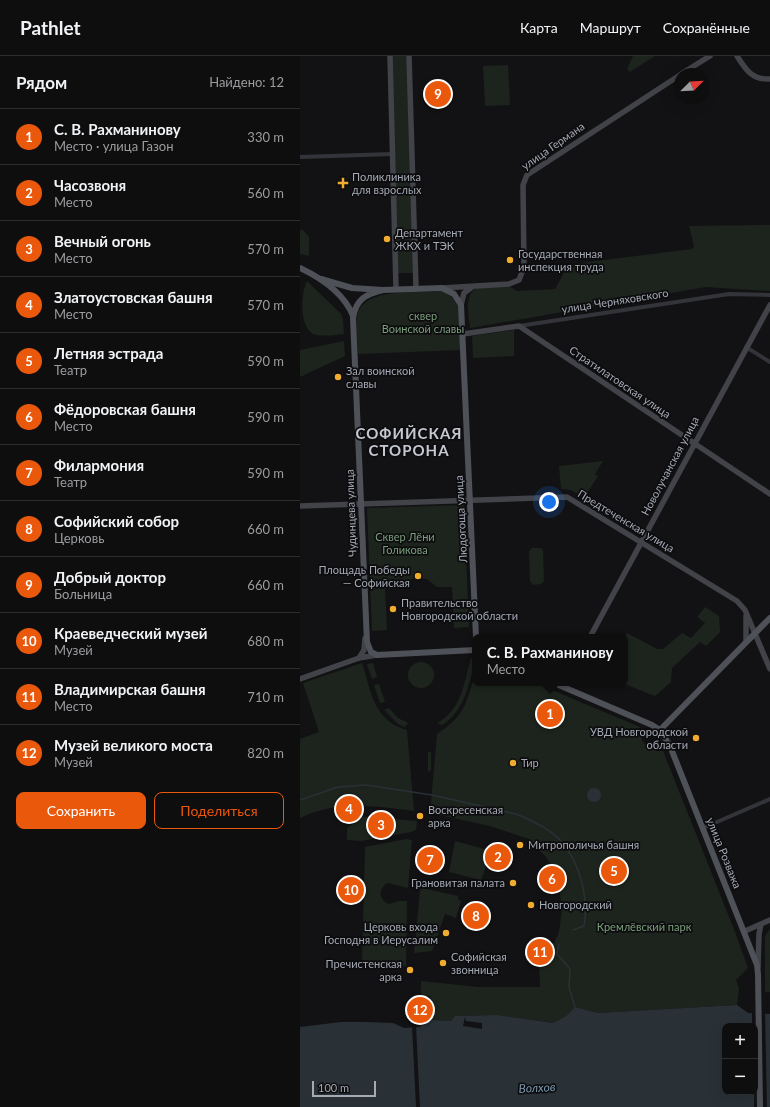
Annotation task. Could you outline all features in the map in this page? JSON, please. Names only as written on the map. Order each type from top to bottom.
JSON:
[{"type":"main road","points":[[300,268],[321,279],[345,287],[383,290],[442,288],[454,294],[461,305]]},
{"type":"main road","name":"Чудинцева улица","points":[[321,279],[344,301],[353,318]]},
{"type":"main road","name":"Чудинцева улица","points":[[377,655],[370,649],[365,635],[353,318],[356,306],[363,297],[383,290]]},
{"type":"main road","name":"Людогоща улица","points":[[461,305],[476,634]]},
{"type":"main road","points":[[566,686],[660,730],[770,618]]},
{"type":"main road","points":[[377,655],[472,650]]},
{"type":"main road","name":"улица Розважа","points":[[660,730],[670,746],[754,955],[758,974],[760,1107]]},
{"type":"street","points":[[390,56],[396,289]]},
{"type":"street","points":[[409,56],[416,288]]},
{"type":"street","name":"улица Германа","points":[[691,68],[710,56]]},
{"type":"street","points":[[737,56],[752,76],[760,79],[770,79]]},
{"type":"street","name":"улица Германа","points":[[473,286],[509,284],[518,281],[522,276],[524,263],[522,188],[523,182],[527,175],[674,79]]},
{"type":"street","points":[[300,157],[393,154]]},
{"type":"street","points":[[442,288],[473,286]]},
{"type":"street","points":[[461,305],[464,293],[473,286]]},
{"type":"street","name":"улица Черняховского","points":[[463,334],[729,294],[770,295]]},
{"type":"street","name":"Новолучанская улица","points":[[592,634],[746,347],[770,306]]},
{"type":"street","name":"Стратилатовская улица","points":[[519,326],[770,494]]},
{"type":"street","points":[[746,347],[770,362]]},
{"type":"street","name":"Предтеченская улица","points":[[300,506],[567,497],[737,601],[745,610],[770,670]]},
{"type":"street","points":[[745,610],[747,629],[746,642]]},
{"type":"street","name":"Чудинцева улица","points":[[359,658],[364,650],[365,635]]},
{"type":"street","points":[[300,679],[359,658],[377,655]]},
{"type":"street","points":[[703,828],[770,800]]},
{"type":"street","points":[[745,932],[770,920]]},
{"type":"street","points":[[758,974],[759,934],[762,924]]},
{"type":"green space","points":[[392,56],[407,56],[411,187],[395,188]]},
{"type":"green space","points":[[633,56],[655,56],[630,72],[627,69]]},
{"type":"green space","points":[[508,65],[510,105],[485,106],[483,66]]},
{"type":"green space","points":[[411,193],[413,273],[398,273],[395,194]]},
{"type":"green space","points":[[770,225],[770,291],[706,287],[470,328],[468,305],[470,295],[473,290],[478,287],[509,286],[517,291],[555,289],[563,275],[564,265],[692,249],[694,246],[689,226]]},
{"type":"green space","points":[[300,230],[303,230],[309,237],[309,256],[300,254]]},
{"type":"green space","points":[[307,281],[341,314],[343,319],[344,334],[328,336],[313,334],[309,330],[302,310],[303,295]]},
{"type":"green space","name":"сквер Воинской славы","points":[[443,292],[455,301],[458,308],[461,325],[461,350],[358,354],[357,317],[361,307],[369,300],[393,293]]},
{"type":"green space","points":[[514,330],[514,356],[473,358],[472,336]]},
{"type":"green space","points":[[344,341],[345,356],[300,377],[300,350]]},
{"type":"green space","points":[[603,461],[595,474],[598,476],[584,498],[571,490],[561,489],[559,466]]},
{"type":"green space","name":"Сквер Лёни Голикова","points":[[464,505],[469,627],[454,628],[452,587],[437,587],[427,579],[415,578],[409,580],[400,588],[385,589],[387,630],[372,631],[367,508]]},
{"type":"green space","points":[[532,548],[540,548],[543,550],[544,581],[541,584],[533,585],[530,581],[529,551]]},
{"type":"green space","points":[[705,607],[719,616],[720,632],[706,646],[700,642],[672,668],[671,682],[655,696],[628,685],[627,633],[657,649],[663,649],[682,633],[691,638],[705,623],[697,617]]},
{"type":"green space","points":[[472,658],[472,673],[460,706],[449,720],[442,725],[437,723],[452,711],[464,686]]},
{"type":"green space","points":[[421,662],[430,666],[434,675],[430,684],[421,688],[412,684],[408,675],[412,666]]},
{"type":"green space","points":[[362,663],[371,695],[381,712],[387,720],[396,726],[407,730],[414,811],[384,807],[356,806],[314,812],[300,818],[300,739],[319,732],[303,683]]},
{"type":"green space","points":[[373,663],[377,677],[372,679],[367,664]]},
{"type":"green space","points":[[379,684],[385,702],[380,703],[374,685]]},
{"type":"green space","name":"Кремлёвский парк","points":[[472,685],[542,686],[640,727],[641,737],[646,745],[658,751],[663,751],[748,968],[736,980],[739,989],[737,1005],[598,1013],[575,1007],[566,1016],[553,1023],[498,1015],[455,1016],[451,1021],[431,1020],[430,996],[421,996],[421,981],[478,987],[540,987],[539,958],[547,953],[545,950],[554,943],[559,932],[562,910],[558,876],[546,857],[529,839],[490,826],[430,813],[437,734],[459,715],[469,695]]},
{"type":"green space","points":[[389,708],[398,718],[408,723],[405,727],[398,724],[384,710]]},
{"type":"green space","points":[[428,752],[431,752],[431,770],[428,772]]},
{"type":"green space","points":[[355,816],[417,821],[416,830],[362,841],[347,840],[347,828],[354,823]]},
{"type":"green space","points":[[406,839],[412,840],[408,888],[388,883],[382,888],[381,897],[389,904],[399,901],[407,901],[406,966],[362,962],[365,847]]},
{"type":"green space","points":[[455,841],[492,851],[481,880],[449,872]]},
{"type":"green space","points":[[422,888],[458,896],[458,899],[461,901],[456,918],[445,914],[432,951],[414,953],[420,891]]},
{"type":"green space","points":[[770,929],[770,992],[765,992],[765,936]]},
{"type":"water","points":[[594,788],[599,790],[601,795],[599,800],[594,802],[589,800],[587,795],[589,790]]},
{"type":"water","name":"Волхов","points":[[737,1005],[748,1013],[770,1014],[770,1107],[300,1107],[300,1027],[341,1022],[365,1022],[393,1023],[404,1028],[419,1027],[431,1020],[451,1021],[455,1016],[498,1015],[553,1023],[566,1016],[575,1007],[598,1013]]},
{"type":"pier","points":[[752,1011],[765,1012],[767,1107],[754,1107],[754,1095],[758,1095],[758,1023],[752,1023]]},
{"type":"pier","points":[[465,1017],[466,1021],[482,1023],[482,1029],[463,1026]]},
{"type":"pier","points":[[416,1025],[420,1107],[416,1107],[412,1026]]},
{"type":"waterway","points":[[300,800],[338,787],[366,785],[432,795],[516,814],[528,819],[540,825],[561,841],[568,850],[578,870],[584,893],[585,915],[584,926],[573,930]]},
{"type":"waterway","points":[[559,944],[557,954],[570,969],[569,987],[575,1007]]},
{"type":"place","name":"Добрый доктор","points":[[438,94]]},
{"type":"place","name":"Поликлиника для взрослых","points":[[343,183]]},
{"type":"place","name":"Департамент ЖКХ и ТЭК","points":[[387,239]]},
{"type":"place","name":"Государственная инспекция труда","points":[[510,260]]},
{"type":"place","name":"Зал воинской славы","points":[[338,377]]},
{"type":"place","name":"Площадь Победы — Софийская","points":[[418,576]]},
{"type":"place","name":"Правительство Новгородской области","points":[[393,609]]},
{"type":"place","name":"С. В. Рахманинову","points":[[550,714]]},
{"type":"place","name":"УВД Новгородской области","points":[[696,738]]},
{"type":"place","name":"Тир","points":[[513,763]]},
{"type":"place","name":"Златоустовская башня","points":[[349,809]]},
{"type":"place","name":"Воскресенская арка","points":[[420,816]]},
{"type":"place","name":"Вечный огонь","points":[[381,825]]},
{"type":"place","name":"Митрополичья башня","points":[[520,845]]},
{"type":"place","name":"Часозвоня","points":[[498,857]]},
{"type":"place","name":"Филармония","points":[[430,860]]},
{"type":"place","name":"Летняя эстрада","points":[[614,871]]},
{"type":"place","name":"Фёдоровская башня","points":[[552,879]]},
{"type":"place","name":"Грановитая палата","points":[[513,883]]},
{"type":"place","name":"Краеведческий музей","points":[[351,890]]},
{"type":"place","name":"Новгородский","points":[[531,905]]},
{"type":"place","name":"Софийский собор","points":[[476,916]]},
{"type":"place","name":"Церковь входа Господня в Иерусалим","points":[[446,933]]},
{"type":"place","name":"Владимирская башня","points":[[540,952]]},
{"type":"place","name":"Софийская звонница","points":[[443,963]]},
{"type":"place","name":"Пречистенская арка","points":[[410,970]]},
{"type":"place","name":"Музей великого моста","points":[[420,1010]]},
{"type":"district","name":"СОФИЙСКАЯ СТОРОНА","points":[[409,442]]}]
